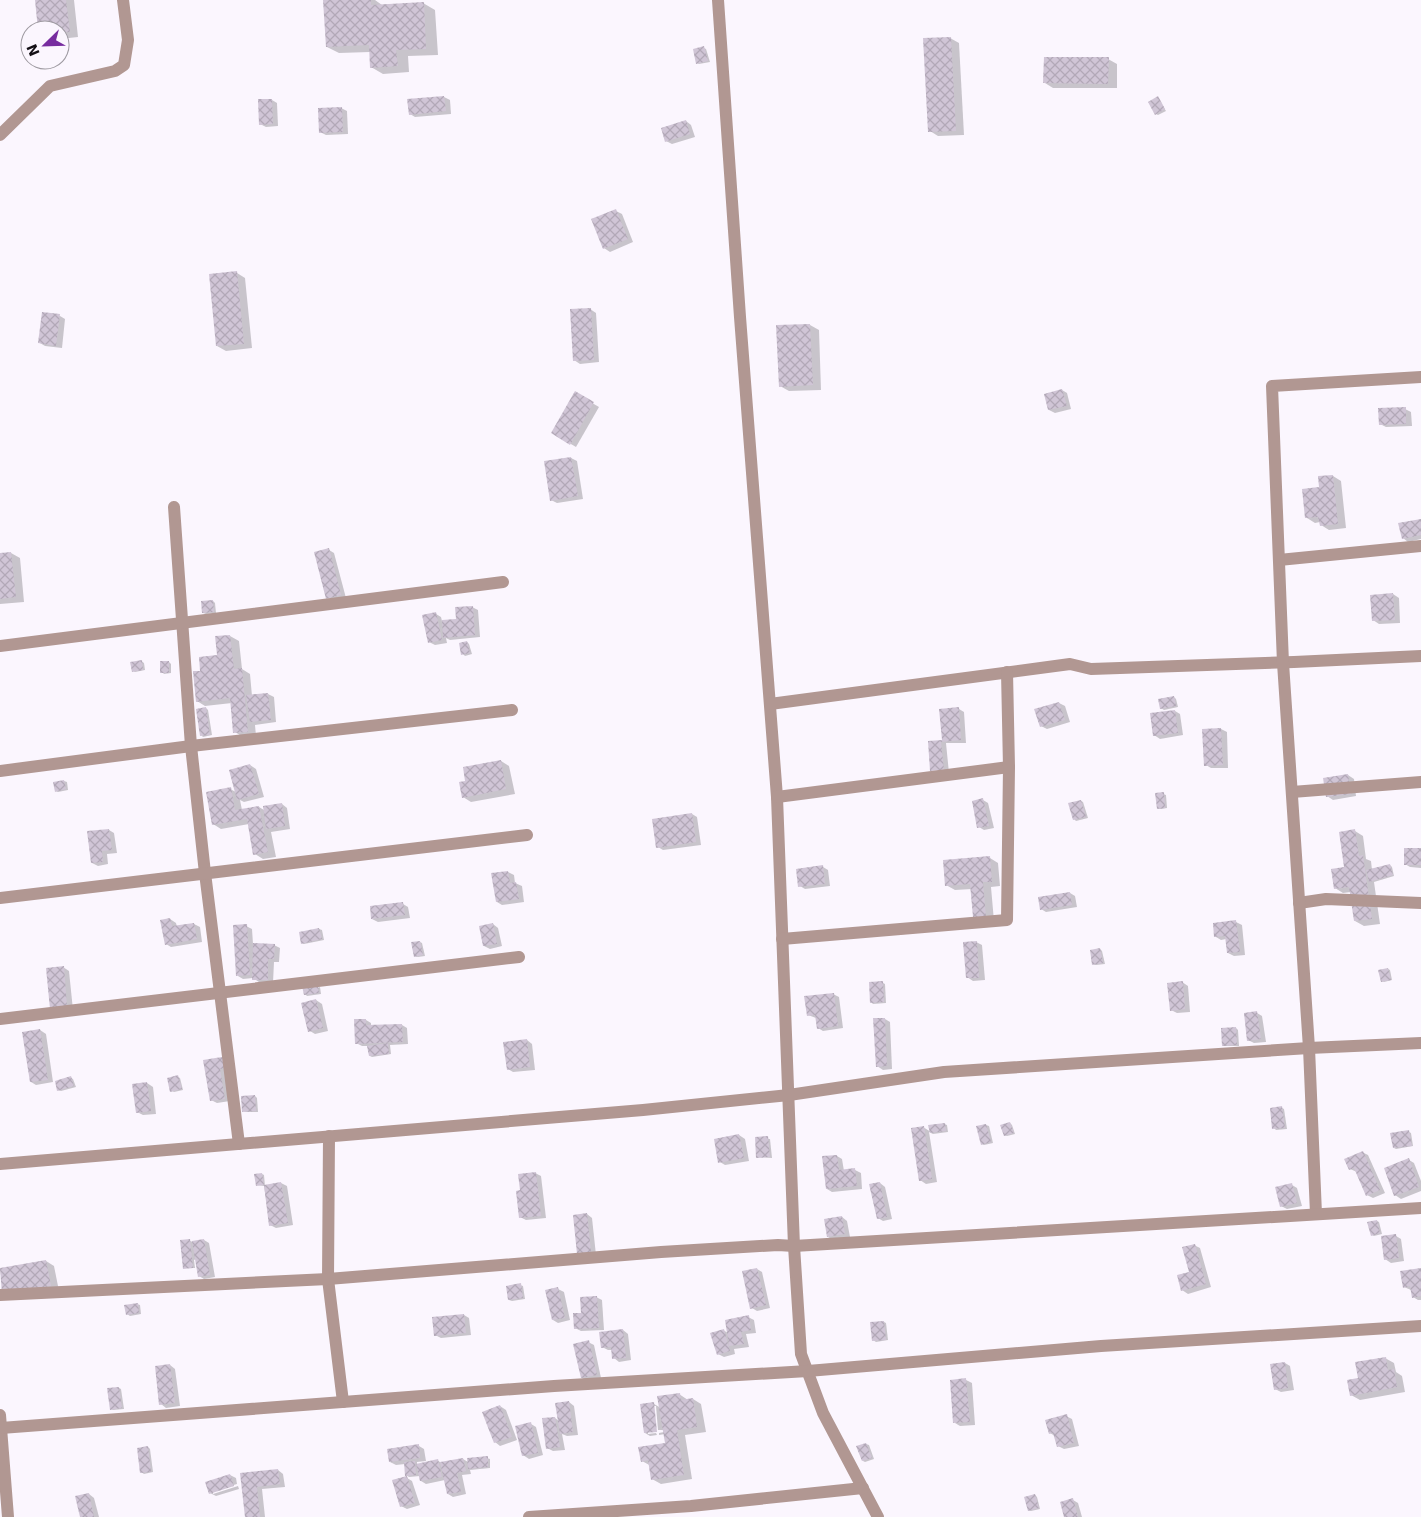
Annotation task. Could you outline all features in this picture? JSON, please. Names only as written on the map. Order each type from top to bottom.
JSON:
[{"type":"street","points":[[0,135],[50,86],[115,72],[124,65],[128,40],[123,0]]},
{"type":"street","points":[[718,0],[739,307],[777,796],[794,1246],[801,1354],[823,1413],[878,1517]]},
{"type":"street","points":[[1316,1214],[1309,1048],[1283,663],[1272,386],[1421,377]]},
{"type":"street","points":[[174,507],[191,746],[239,1144]]},
{"type":"street","points":[[1279,560],[1421,546]]},
{"type":"street","points":[[0,646],[503,582]]},
{"type":"street","points":[[770,704],[1070,664],[1091,669],[1283,663],[1421,656]]},
{"type":"street","points":[[782,940],[1007,920],[1009,767],[1007,672]]},
{"type":"street","points":[[0,771],[191,746],[512,710]]},
{"type":"street","points":[[777,796],[1009,767]]},
{"type":"street","points":[[1292,792],[1421,782]]},
{"type":"street","points":[[0,898],[527,834]]},
{"type":"street","points":[[1299,903],[1326,899],[1421,903]]},
{"type":"street","points":[[0,1019],[519,957]]},
{"type":"street","points":[[0,1164],[643,1110],[789,1095],[944,1072],[1309,1048],[1421,1043]]},
{"type":"street","points":[[329,1136],[328,1279],[343,1402]]},
{"type":"street","points":[[0,1295],[328,1279],[661,1252],[778,1245],[794,1246],[1421,1208]]},
{"type":"street","points":[[1,1428],[554,1386],[808,1371],[1101,1346],[1421,1326]]},
{"type":"street","points":[[0,1415],[1,1451],[8,1517]]},
{"type":"street","points":[[529,1517],[691,1506],[862,1488]]},
{"type":"building","points":[[35,0],[66,0],[68,20],[37,20]]},
{"type":"building","points":[[323,0],[371,0],[371,5],[424,2],[426,49],[396,50],[398,66],[370,68],[369,45],[326,47]]},
{"type":"building","points":[[951,37],[956,131],[928,132],[923,38]]},
{"type":"building","points":[[704,46],[708,61],[696,64],[693,49]]},
{"type":"building","points":[[1044,57],[1109,57],[1108,84],[1043,83]]},
{"type":"building","points":[[444,96],[446,111],[409,115],[407,99]]},
{"type":"building","points":[[1158,96],[1165,109],[1155,115],[1148,102]]},
{"type":"building","points":[[258,99],[272,99],[273,124],[259,125]]},
{"type":"building","points":[[342,107],[343,132],[319,133],[318,108]]},
{"type":"building","points":[[686,120],[690,134],[665,142],[661,128]]},
{"type":"building","points":[[616,209],[628,239],[603,249],[591,219]]},
{"type":"building","points":[[237,271],[244,344],[216,346],[209,274]]},
{"type":"building","points":[[591,308],[594,360],[573,361],[570,309]]},
{"type":"building","points":[[42,312],[60,314],[56,346],[38,343]]},
{"type":"building","points":[[810,324],[813,385],[779,387],[776,325]]},
{"type":"building","points":[[1062,389],[1067,406],[1048,410],[1044,394]]},
{"type":"building","points":[[575,391],[594,402],[570,445],[551,433]]},
{"type":"building","points":[[1406,407],[1406,424],[1379,425],[1378,408]]},
{"type":"building","points":[[571,457],[578,496],[550,501],[544,461]]},
{"type":"building","points":[[1333,475],[1338,524],[1320,526],[1318,517],[1305,518],[1302,489],[1319,487],[1318,476]]},
{"type":"building","points":[[1421,519],[1421,535],[1402,539],[1398,523]]},
{"type":"building","points":[[329,548],[341,595],[326,599],[314,552]]},
{"type":"building","points":[[11,552],[16,597],[0,599],[0,553]]},
{"type":"building","points":[[1393,593],[1395,620],[1372,621],[1370,595]]},
{"type":"building","points":[[213,600],[214,612],[202,613],[201,601]]},
{"type":"building","points":[[473,606],[475,635],[443,638],[442,620],[456,619],[455,607]]},
{"type":"building","points":[[436,612],[442,640],[428,643],[422,615]]},
{"type":"building","points":[[230,635],[234,669],[242,668],[248,732],[233,733],[230,698],[196,702],[193,671],[200,671],[199,657],[217,655],[215,636]]},
{"type":"building","points":[[467,641],[470,653],[461,655],[459,643]]},
{"type":"building","points":[[142,660],[143,670],[132,672],[130,662]]},
{"type":"building","points":[[160,661],[169,661],[169,673],[160,673]]},
{"type":"building","points":[[268,693],[271,720],[250,722],[246,695]]},
{"type":"building","points":[[1174,696],[1176,706],[1160,709],[1158,699]]},
{"type":"building","points":[[1059,702],[1065,720],[1040,727],[1034,709]]},
{"type":"building","points":[[206,707],[210,735],[200,736],[196,709]]},
{"type":"building","points":[[959,707],[961,740],[941,742],[944,770],[930,771],[928,741],[942,740],[939,709]]},
{"type":"building","points":[[1175,710],[1178,733],[1153,736],[1150,713]]},
{"type":"building","points":[[1221,728],[1223,765],[1204,766],[1202,729]]},
{"type":"building","points":[[501,760],[506,789],[462,798],[459,782],[465,781],[463,767]]},
{"type":"building","points":[[250,764],[259,794],[237,800],[229,770]]},
{"type":"building","points":[[1348,774],[1351,794],[1326,797],[1323,778]]},
{"type":"building","points":[[64,780],[66,789],[55,792],[53,782]]},
{"type":"building","points":[[231,787],[235,810],[259,806],[268,852],[253,855],[247,819],[212,825],[206,792]]},
{"type":"building","points":[[1164,792],[1165,808],[1157,809],[1155,793]]},
{"type":"building","points":[[983,798],[989,826],[977,828],[972,801]]},
{"type":"building","points":[[1081,800],[1086,817],[1073,820],[1068,803]]},
{"type":"building","points":[[282,803],[285,826],[266,829],[263,806]]},
{"type":"building","points":[[692,813],[696,842],[656,848],[652,819]]},
{"type":"building","points":[[109,829],[112,850],[102,851],[103,862],[91,863],[87,831]]},
{"type":"building","points":[[1355,829],[1359,856],[1363,855],[1372,919],[1354,921],[1349,887],[1334,889],[1331,869],[1344,867],[1339,832]]},
{"type":"building","points":[[1404,848],[1421,848],[1421,865],[1404,865]]},
{"type":"building","points":[[990,856],[992,882],[983,882],[986,917],[973,917],[970,884],[945,886],[943,860]]},
{"type":"building","points":[[1390,864],[1393,875],[1369,882],[1366,870]]},
{"type":"building","points":[[823,865],[825,884],[798,887],[796,869]]},
{"type":"building","points":[[508,871],[510,883],[516,882],[519,899],[496,902],[491,873]]},
{"type":"building","points":[[1070,892],[1072,905],[1040,910],[1038,897]]},
{"type":"building","points":[[403,902],[405,915],[371,919],[370,906]]},
{"type":"building","points":[[170,918],[172,926],[194,923],[197,939],[165,945],[160,920]]},
{"type":"building","points":[[1236,920],[1240,952],[1227,953],[1225,936],[1214,937],[1213,923]]},
{"type":"building","points":[[493,923],[497,944],[483,946],[479,926]]},
{"type":"building","points":[[247,924],[250,975],[236,976],[233,925]]},
{"type":"building","points":[[319,928],[322,939],[301,944],[299,932]]},
{"type":"building","points":[[420,941],[423,955],[414,957],[411,942]]},
{"type":"building","points":[[977,941],[979,978],[966,978],[963,942]]},
{"type":"building","points":[[253,943],[275,944],[274,959],[268,959],[268,980],[252,980]]},
{"type":"building","points":[[1100,948],[1103,963],[1092,965],[1090,950]]},
{"type":"building","points":[[64,966],[67,1007],[50,1009],[46,968]]},
{"type":"building","points":[[1388,968],[1391,980],[1381,982],[1378,970]]},
{"type":"building","points":[[883,981],[884,1002],[870,1003],[869,982]]},
{"type":"building","points":[[1183,981],[1185,1009],[1170,1011],[1167,983]]},
{"type":"building","points":[[318,984],[319,993],[304,995],[302,986]]},
{"type":"building","points":[[834,993],[838,1026],[817,1029],[815,1015],[807,1016],[804,996]]},
{"type":"building","points":[[316,999],[323,1028],[308,1032],[301,1003]]},
{"type":"building","points":[[1257,1011],[1261,1039],[1247,1041],[1244,1013]]},
{"type":"building","points":[[873,1018],[885,1018],[887,1066],[876,1067]]},
{"type":"building","points":[[354,1019],[366,1019],[366,1025],[402,1024],[403,1042],[355,1044]]},
{"type":"building","points":[[1236,1027],[1237,1045],[1222,1046],[1221,1028]]},
{"type":"building","points":[[40,1029],[48,1080],[30,1082],[22,1032]]},
{"type":"building","points":[[527,1039],[530,1067],[507,1070],[503,1042]]},
{"type":"building","points":[[388,1043],[389,1054],[369,1056],[367,1046]]},
{"type":"building","points":[[228,1056],[230,1067],[220,1069],[225,1099],[210,1101],[203,1060]]},
{"type":"building","points":[[178,1075],[182,1089],[170,1092],[167,1078]]},
{"type":"building","points":[[71,1076],[74,1086],[57,1091],[55,1081]]},
{"type":"building","points":[[147,1082],[151,1111],[136,1113],[132,1084]]},
{"type":"building","points":[[255,1095],[256,1111],[242,1112],[241,1096]]},
{"type":"building","points":[[1282,1106],[1285,1128],[1272,1129],[1270,1108]]},
{"type":"building","points":[[1010,1122],[1014,1133],[1004,1136],[1000,1125]]},
{"type":"building","points":[[945,1123],[946,1131],[930,1133],[928,1125]]},
{"type":"building","points":[[986,1124],[991,1142],[981,1145],[976,1126]]},
{"type":"building","points":[[924,1126],[932,1179],[919,1181],[911,1128]]},
{"type":"building","points":[[1409,1130],[1412,1146],[1393,1148],[1390,1133]]},
{"type":"building","points":[[739,1134],[744,1158],[718,1163],[714,1139]]},
{"type":"building","points":[[768,1136],[770,1157],[756,1158],[755,1137]]},
{"type":"building","points":[[1363,1151],[1380,1190],[1366,1196],[1354,1168],[1349,1170],[1344,1159]]},
{"type":"building","points":[[837,1155],[839,1170],[855,1168],[857,1186],[826,1189],[822,1156]]},
{"type":"building","points":[[1409,1158],[1419,1187],[1394,1196],[1384,1168]]},
{"type":"building","points":[[536,1172],[541,1216],[519,1218],[516,1191],[520,1190],[518,1174]]},
{"type":"building","points":[[262,1173],[264,1185],[256,1186],[254,1174]]},
{"type":"building","points":[[281,1182],[288,1223],[269,1226],[264,1185]]},
{"type":"building","points":[[880,1182],[887,1217],[877,1219],[869,1184]]},
{"type":"building","points":[[1292,1183],[1297,1203],[1280,1207],[1275,1187]]},
{"type":"building","points":[[587,1213],[591,1252],[577,1254],[573,1215]]},
{"type":"building","points":[[842,1216],[845,1234],[827,1237],[824,1219]]},
{"type":"building","points":[[1377,1220],[1380,1233],[1371,1236],[1367,1222]]},
{"type":"building","points":[[1396,1234],[1399,1258],[1384,1260],[1381,1236]]},
{"type":"building","points":[[190,1239],[193,1268],[183,1269],[180,1240]]},
{"type":"building","points":[[204,1239],[210,1275],[198,1277],[192,1241]]},
{"type":"building","points":[[1195,1244],[1206,1284],[1181,1291],[1177,1275],[1189,1272],[1182,1247]]},
{"type":"building","points":[[46,1260],[51,1286],[2,1294],[0,1268]]},
{"type":"building","points":[[757,1268],[766,1305],[750,1309],[742,1271]]},
{"type":"building","points":[[1421,1268],[1421,1296],[1412,1298],[1410,1286],[1403,1288],[1400,1271]]},
{"type":"building","points":[[521,1283],[523,1298],[508,1300],[506,1286]]},
{"type":"building","points":[[558,1287],[565,1318],[552,1320],[545,1290]]},
{"type":"building","points":[[597,1296],[599,1328],[574,1329],[573,1313],[581,1313],[580,1297]]},
{"type":"building","points":[[138,1303],[139,1313],[126,1315],[124,1305]]},
{"type":"building","points":[[464,1314],[466,1333],[434,1336],[432,1317]]},
{"type":"building","points":[[749,1315],[751,1330],[741,1332],[744,1344],[729,1346],[725,1320]]},
{"type":"building","points":[[884,1321],[886,1340],[872,1341],[870,1322]]},
{"type":"building","points":[[623,1329],[626,1358],[612,1359],[611,1347],[601,1348],[599,1332]]},
{"type":"building","points":[[724,1329],[730,1351],[717,1355],[710,1333]]},
{"type":"building","points":[[589,1340],[597,1375],[581,1378],[573,1344]]},
{"type":"building","points":[[1386,1357],[1388,1370],[1394,1369],[1397,1387],[1350,1396],[1347,1380],[1358,1378],[1355,1362]]},
{"type":"building","points":[[1285,1362],[1288,1388],[1274,1390],[1270,1364]]},
{"type":"building","points":[[170,1364],[175,1403],[159,1405],[155,1366]]},
{"type":"building","points":[[966,1378],[970,1422],[953,1423],[950,1380]]},
{"type":"building","points":[[119,1387],[122,1408],[110,1410],[107,1388]]},
{"type":"building","points":[[680,1393],[681,1400],[693,1398],[697,1427],[677,1430],[684,1475],[651,1480],[648,1460],[641,1462],[638,1447],[665,1443],[657,1396]]},
{"type":"building","points":[[569,1401],[573,1432],[560,1434],[555,1403]]},
{"type":"building","points":[[654,1402],[657,1432],[644,1433],[640,1404]]},
{"type":"building","points":[[500,1405],[512,1437],[494,1443],[482,1412]]},
{"type":"building","points":[[1067,1414],[1074,1443],[1057,1447],[1053,1433],[1049,1434],[1045,1420]]},
{"type":"building","points":[[555,1417],[560,1447],[546,1449],[542,1418]]},
{"type":"building","points":[[531,1422],[538,1453],[522,1456],[515,1426]]},
{"type":"building","points":[[866,1443],[872,1458],[862,1461],[856,1446]]},
{"type":"building","points":[[419,1444],[420,1458],[389,1462],[387,1449]]},
{"type":"building","points":[[148,1446],[151,1472],[140,1473],[137,1448]]},
{"type":"building","points":[[488,1456],[488,1467],[468,1469],[467,1458]]},
{"type":"building","points":[[463,1458],[466,1471],[457,1473],[461,1492],[447,1494],[440,1462]]},
{"type":"building","points":[[438,1459],[442,1477],[420,1481],[416,1464]]},
{"type":"building","points":[[415,1461],[416,1475],[405,1476],[404,1462]]},
{"type":"building","points":[[278,1469],[280,1484],[257,1487],[260,1517],[245,1517],[240,1473]]},
{"type":"building","points":[[230,1474],[234,1486],[209,1494],[205,1482]]},
{"type":"building","points":[[407,1476],[415,1503],[400,1507],[392,1480]]},
{"type":"building","points":[[89,1493],[94,1517],[80,1517],[75,1496]]},
{"type":"building","points":[[1035,1494],[1039,1508],[1028,1511],[1024,1497]]},
{"type":"building","points":[[1073,1498],[1078,1517],[1064,1517],[1060,1502]]}]
